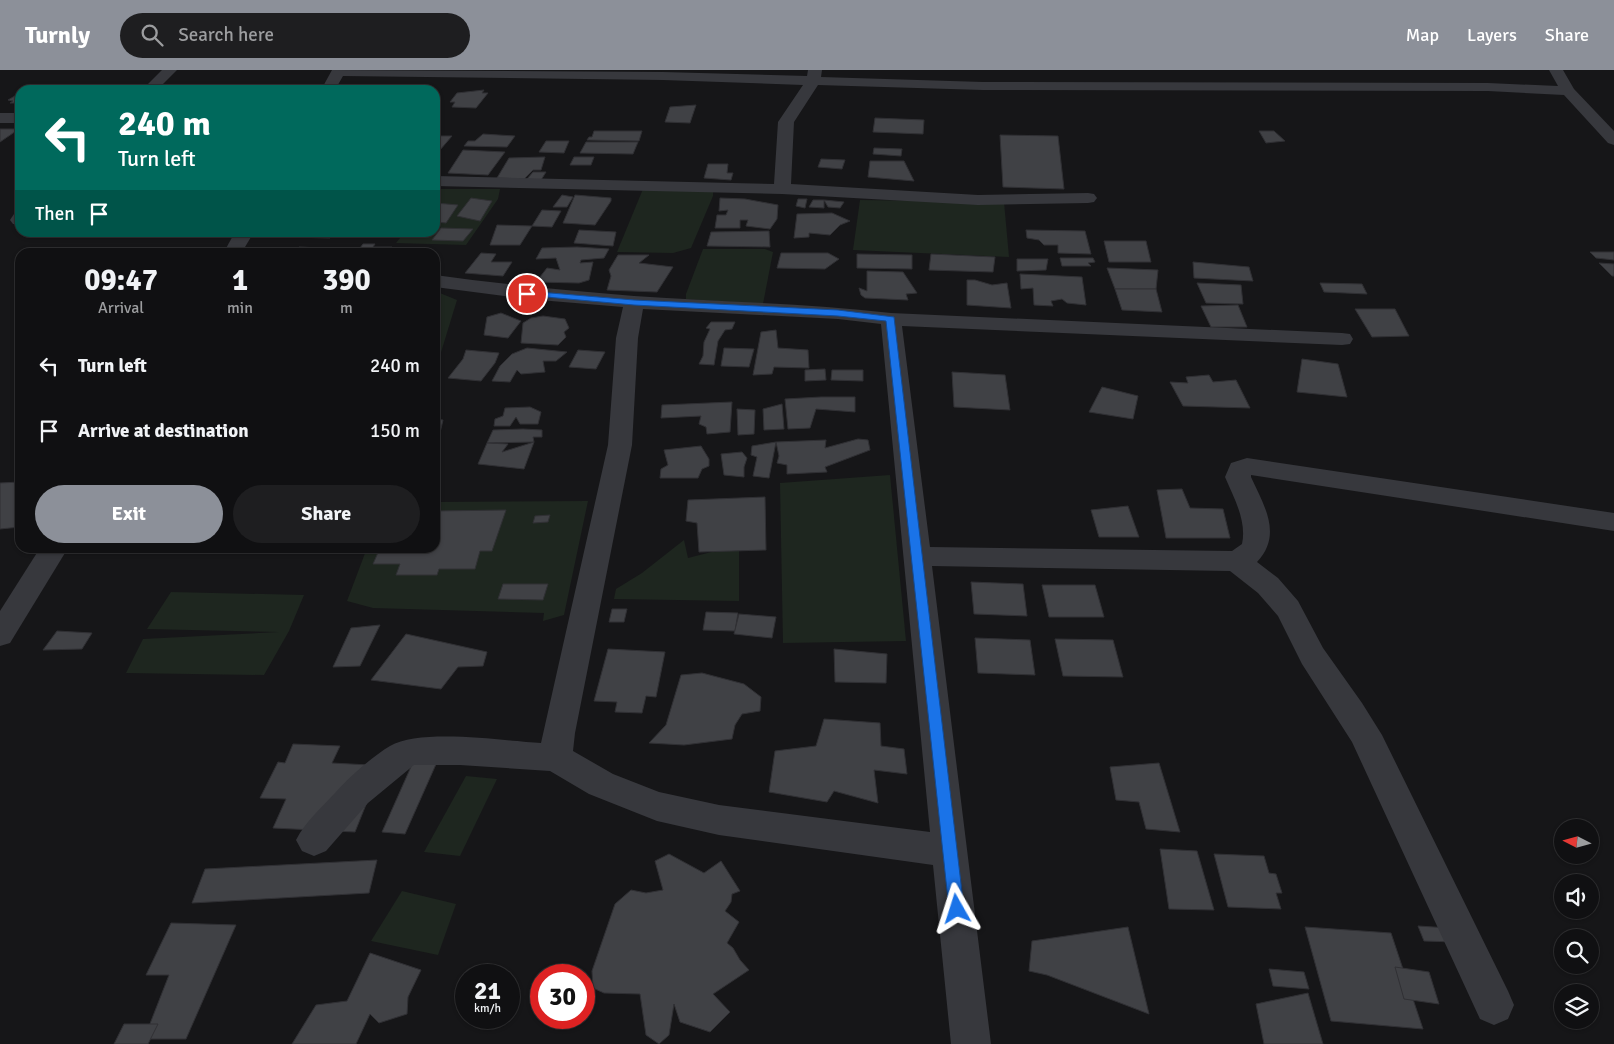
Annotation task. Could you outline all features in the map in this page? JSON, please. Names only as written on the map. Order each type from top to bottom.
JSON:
[{"type":"street","points":[[154,85],[170,70]]},
{"type":"street","points":[[322,70],[815,76],[983,86],[1488,87],[1568,91]]},
{"type":"street","points":[[1157,70],[1167,85]]},
{"type":"street","points":[[1556,70],[1568,91],[1614,140]]},
{"type":"street","points":[[331,85],[338,71]]},
{"type":"street","points":[[782,189],[786,122],[790,112],[815,76]]},
{"type":"street","points":[[0,118],[15,118]]},
{"type":"street","points":[[440,181],[782,189],[978,200],[1088,198]]},
{"type":"street","points":[[235,248],[242,237]]},
{"type":"street","points":[[440,282],[527,294],[634,302],[838,313],[890,318],[1342,339]]},
{"type":"street","points":[[556,758],[559,733],[620,445],[627,338],[634,302]]},
{"type":"street","points":[[890,318],[971,1044]]},
{"type":"street","points":[[917,556],[1236,561],[1246,558],[1254,550],[1259,534],[1238,477],[1240,469],[1247,466],[1614,522]]},
{"type":"street","points":[[0,635],[51,553]]},
{"type":"street","points":[[1236,561],[1256,574],[1292,615],[1315,661],[1355,717],[1370,744],[1494,1005]]},
{"type":"street","points":[[314,840],[356,793],[402,755],[413,751],[460,751],[556,758],[601,784],[657,806],[719,820],[950,851]]},
{"type":"shaded area","points":[[440,189],[500,189],[498,199],[466,245],[396,243],[401,237],[440,237]]},
{"type":"shaded area","points":[[643,189],[713,191],[713,196],[691,248],[673,253],[617,252]]},
{"type":"shaded area","points":[[860,200],[1004,202],[1009,257],[853,250]]},
{"type":"shaded area","points":[[703,249],[765,249],[773,252],[763,304],[686,299],[686,294]]},
{"type":"shaded area","points":[[440,293],[457,300],[440,356]]},
{"type":"shaded area","points":[[890,475],[906,641],[783,643],[780,483]]},
{"type":"shaded area","points":[[588,501],[564,615],[543,621],[544,613],[373,608],[347,601],[365,553],[440,553],[440,502]]},
{"type":"shaded area","points":[[684,540],[688,558],[739,545],[739,601],[614,599],[616,589],[642,573]]},
{"type":"shaded area","points":[[171,592],[304,595],[289,631],[264,675],[126,673],[143,639],[279,632],[147,629]]},
{"type":"shaded area","points":[[466,776],[497,779],[460,856],[424,852]]},
{"type":"shaded area","points":[[402,891],[456,904],[438,955],[371,941]]},
{"type":"building","points":[[484,90],[482,93],[488,93],[476,108],[452,107],[455,102],[450,102],[457,93]]},
{"type":"building","points":[[15,96],[15,103],[10,103],[13,101],[8,100]]},
{"type":"building","points":[[696,105],[690,123],[665,122],[670,107]]},
{"type":"building","points":[[875,118],[924,120],[923,134],[873,132]]},
{"type":"building","points":[[0,129],[15,129],[15,132],[0,142]]},
{"type":"building","points":[[594,131],[642,131],[639,141],[587,140],[589,137],[592,137]]},
{"type":"building","points":[[1259,131],[1274,131],[1285,141],[1266,143]]},
{"type":"building","points":[[483,134],[515,136],[507,147],[464,146],[468,141],[475,141]]},
{"type":"building","points":[[1000,135],[1058,136],[1064,189],[1003,187]]},
{"type":"building","points":[[440,136],[452,136],[440,150]]},
{"type":"building","points":[[546,141],[569,141],[564,153],[539,152]]},
{"type":"building","points":[[586,142],[638,142],[633,154],[580,153]]},
{"type":"building","points":[[874,148],[902,149],[901,156],[873,154]]},
{"type":"building","points":[[463,150],[505,152],[488,175],[448,173]]},
{"type":"building","points":[[545,157],[541,170],[533,170],[524,179],[497,178],[509,158]]},
{"type":"building","points":[[574,157],[594,157],[591,165],[570,165]]},
{"type":"building","points":[[821,159],[845,160],[842,169],[818,167]]},
{"type":"building","points":[[870,161],[904,161],[914,181],[868,177]]},
{"type":"building","points":[[708,164],[728,164],[727,173],[733,173],[731,180],[704,178]]},
{"type":"building","points":[[533,172],[546,172],[541,180],[527,179]]},
{"type":"building","points":[[562,195],[573,197],[567,207],[553,207]]},
{"type":"building","points":[[575,195],[611,198],[611,201],[595,225],[563,223]]},
{"type":"building","points":[[471,198],[492,201],[480,221],[457,216]]},
{"type":"building","points":[[720,198],[745,199],[778,205],[777,219],[770,229],[746,226],[748,220],[740,220],[740,228],[715,228],[717,215],[726,215],[728,210],[719,211]]},
{"type":"building","points":[[798,199],[807,199],[805,208],[796,206]]},
{"type":"building","points":[[813,200],[824,200],[824,208],[809,207]]},
{"type":"building","points":[[824,200],[844,202],[840,208],[828,207]]},
{"type":"building","points":[[440,203],[458,205],[446,223],[440,222]]},
{"type":"building","points":[[542,210],[561,211],[552,227],[532,226]]},
{"type":"building","points":[[832,213],[850,221],[840,225],[830,235],[809,233],[809,237],[794,238],[797,214]]},
{"type":"building","points":[[497,225],[532,226],[520,245],[490,245]]},
{"type":"building","points":[[440,229],[473,229],[463,241],[432,240],[434,237],[440,237]]},
{"type":"building","points":[[579,230],[616,232],[613,246],[574,243]]},
{"type":"building","points":[[1026,230],[1085,231],[1091,254],[1058,253],[1058,245],[1044,245],[1039,240],[1027,238]]},
{"type":"building","points":[[769,231],[770,247],[707,246],[711,232]]},
{"type":"building","points":[[292,237],[331,237],[330,238]]},
{"type":"building","points":[[1104,241],[1146,241],[1151,262],[1109,262]]},
{"type":"building","points":[[363,244],[375,244],[373,247],[392,247],[391,248],[360,248]]},
{"type":"building","points":[[577,247],[609,249],[604,258],[581,260],[580,263],[593,262],[589,280],[579,283],[536,282],[547,268],[560,270],[556,258],[536,259],[542,248]]},
{"type":"building","points":[[1590,252],[1614,252],[1614,260],[1596,258]]},
{"type":"building","points":[[481,253],[496,254],[491,262],[512,262],[503,276],[465,273]]},
{"type":"building","points":[[781,253],[828,253],[839,259],[825,269],[777,268]]},
{"type":"building","points":[[857,254],[912,255],[912,269],[857,268]]},
{"type":"building","points":[[931,254],[995,257],[993,272],[929,270]]},
{"type":"building","points":[[618,255],[649,255],[639,263],[673,267],[657,292],[607,290],[611,276],[609,270]]},
{"type":"building","points":[[1060,258],[1093,258],[1095,262],[1088,263],[1091,266],[1062,266]]},
{"type":"building","points":[[1017,259],[1048,259],[1046,270],[1017,271]]},
{"type":"building","points":[[1193,262],[1249,267],[1253,281],[1194,278]]},
{"type":"building","points":[[1599,263],[1614,264],[1614,276],[1612,276]]},
{"type":"building","points":[[1107,268],[1158,270],[1156,289],[1115,289]]},
{"type":"building","points":[[867,271],[903,272],[917,293],[906,294],[908,300],[865,298],[861,295],[859,288],[867,291]]},
{"type":"building","points":[[1020,274],[1082,277],[1086,305],[1067,303],[1062,299],[1051,301],[1053,306],[1034,305],[1033,288],[1021,289]]},
{"type":"building","points":[[967,280],[975,280],[992,285],[1007,283],[1011,308],[967,305]]},
{"type":"building","points":[[1197,283],[1241,285],[1243,304],[1206,303]]},
{"type":"building","points":[[1320,283],[1362,284],[1367,294],[1324,292]]},
{"type":"building","points":[[1115,289],[1156,289],[1162,312],[1122,310]]},
{"type":"building","points":[[1238,305],[1247,327],[1211,327],[1201,306]]},
{"type":"building","points":[[1355,309],[1395,309],[1409,336],[1372,337]]},
{"type":"building","points":[[501,313],[521,321],[508,338],[484,335],[487,317]]},
{"type":"building","points":[[543,316],[565,319],[569,328],[564,332],[566,337],[558,345],[521,343],[523,323],[531,318]]},
{"type":"building","points":[[711,322],[735,322],[732,329],[725,330],[718,341],[714,365],[699,364],[703,356],[704,342],[710,329],[706,328]]},
{"type":"building","points":[[776,330],[778,348],[808,350],[809,368],[774,367],[772,374],[753,375],[761,332]]},
{"type":"building","points":[[527,348],[567,352],[556,361],[543,361],[545,372],[521,374],[517,370],[510,382],[492,381],[500,366],[512,354]]},
{"type":"building","points":[[724,348],[754,349],[749,367],[721,366]]},
{"type":"building","points":[[466,350],[499,353],[495,363],[481,381],[448,378],[463,359]]},
{"type":"building","points":[[578,350],[605,352],[596,369],[569,367]]},
{"type":"building","points":[[1302,359],[1338,364],[1347,397],[1297,392]]},
{"type":"building","points":[[825,369],[826,380],[805,381],[805,370]]},
{"type":"building","points":[[832,370],[863,370],[863,381],[831,380]]},
{"type":"building","points":[[952,372],[1005,375],[1010,410],[954,407]]},
{"type":"building","points":[[1209,375],[1213,382],[1236,380],[1250,408],[1183,406],[1170,382],[1188,383],[1186,377]]},
{"type":"building","points":[[1102,387],[1138,396],[1133,419],[1089,412]]},
{"type":"building","points":[[855,397],[855,412],[816,409],[810,428],[788,429],[785,399]]},
{"type":"building","points":[[732,402],[730,432],[707,434],[706,427],[699,424],[701,416],[661,418],[662,405]]},
{"type":"building","points":[[782,404],[784,429],[764,430],[763,409]]},
{"type":"building","points":[[530,407],[541,412],[538,424],[520,424],[516,417],[510,426],[494,426],[495,419],[503,416],[505,408]]},
{"type":"building","points":[[737,409],[755,410],[754,434],[738,435]]},
{"type":"building","points":[[440,420],[443,420],[440,433]]},
{"type":"building","points":[[493,430],[542,430],[542,437],[533,437],[534,442],[487,443]]},
{"type":"building","points":[[858,439],[868,440],[870,450],[825,467],[827,472],[787,474],[787,465],[777,463],[779,456],[776,442],[826,440],[825,448]]},
{"type":"building","points":[[534,442],[524,469],[478,464],[487,443],[508,444],[502,452]]},
{"type":"building","points":[[776,442],[769,478],[753,476],[757,457],[751,455],[752,446]]},
{"type":"building","points":[[701,446],[709,459],[709,466],[702,469],[698,478],[660,478],[661,469],[668,465],[664,450]]},
{"type":"building","points":[[742,452],[747,458],[744,467],[744,477],[724,475],[721,454]]},
{"type":"building","points":[[15,482],[15,528],[0,529],[0,483]]},
{"type":"building","points":[[1182,489],[1190,508],[1223,509],[1230,538],[1166,538],[1157,490]]},
{"type":"building","points":[[765,497],[766,550],[699,552],[697,523],[686,521],[688,500]]},
{"type":"building","points":[[1128,506],[1139,537],[1099,537],[1091,510]]},
{"type":"building","points":[[506,510],[492,551],[480,551],[475,569],[439,569],[437,575],[396,575],[400,564],[373,564],[378,553],[440,553],[440,511]]},
{"type":"building","points":[[550,515],[548,522],[533,523],[535,516]]},
{"type":"building","points":[[971,582],[1023,584],[1027,616],[974,614]]},
{"type":"building","points":[[503,584],[548,584],[543,600],[498,599]]},
{"type":"building","points":[[1042,585],[1095,585],[1104,617],[1049,617]]},
{"type":"building","points":[[612,609],[627,609],[624,622],[609,622]]},
{"type":"building","points":[[706,612],[738,613],[735,631],[703,630]]},
{"type":"building","points":[[739,614],[776,617],[772,638],[734,634]]},
{"type":"building","points":[[380,625],[360,666],[333,667],[351,628]]},
{"type":"building","points":[[57,631],[92,633],[82,649],[43,650]]},
{"type":"building","points":[[406,634],[487,652],[483,666],[458,667],[441,689],[371,680]]},
{"type":"building","points":[[975,638],[1030,640],[1035,675],[978,673]]},
{"type":"building","points":[[1055,639],[1113,640],[1123,677],[1063,676]]},
{"type":"building","points":[[608,649],[665,652],[656,697],[646,696],[642,713],[615,712],[617,702],[594,701]]},
{"type":"building","points":[[834,649],[887,654],[886,683],[835,682]]},
{"type":"building","points":[[702,673],[744,684],[761,697],[760,711],[742,714],[735,725],[732,739],[684,745],[649,743],[666,725],[681,675]]},
{"type":"building","points":[[824,719],[880,723],[881,746],[904,749],[907,774],[874,770],[878,803],[834,791],[827,802],[769,792],[775,751],[816,746]]},
{"type":"building","points":[[293,744],[340,746],[332,763],[369,765],[369,797],[355,832],[273,828],[286,799],[260,798],[278,762],[285,763]]},
{"type":"building","points":[[414,760],[437,762],[405,834],[382,832]]},
{"type":"building","points":[[1159,763],[1180,832],[1146,829],[1139,802],[1116,800],[1110,767]]},
{"type":"building","points":[[1160,849],[1197,851],[1214,910],[1169,909]]},
{"type":"building","points":[[669,854],[704,873],[721,861],[740,891],[732,894],[731,902],[725,911],[739,922],[727,943],[749,970],[713,994],[730,1012],[710,1032],[680,1022],[674,1004],[669,1035],[659,1044],[646,1035],[640,994],[604,993],[595,989],[594,964],[615,904],[631,890],[646,893],[663,890],[655,861]]},
{"type":"building","points":[[1214,854],[1264,856],[1269,873],[1276,874],[1282,893],[1276,893],[1281,909],[1228,907]]},
{"type":"building","points":[[377,860],[369,893],[192,903],[205,869]]},
{"type":"building","points":[[171,923],[236,925],[186,1039],[144,1039],[169,975],[146,975]]},
{"type":"building","points":[[1418,926],[1449,928],[1455,942],[1424,941]]},
{"type":"building","points":[[1128,927],[1149,1014],[1047,975],[1029,971],[1032,941]]},
{"type":"building","points":[[1305,927],[1391,933],[1423,1029],[1331,1021]]},
{"type":"building","points":[[370,953],[421,970],[408,997],[407,1014],[379,1023],[370,1014],[356,1044],[292,1044],[316,1005],[347,1001]]},
{"type":"building","points":[[1395,967],[1429,972],[1439,1004],[1404,999]]},
{"type":"building","points":[[1269,969],[1304,972],[1309,989],[1273,986]]},
{"type":"building","points":[[1308,993],[1323,1044],[1264,1044],[1256,1004]]},
{"type":"building","points":[[124,1024],[158,1024],[148,1044],[114,1044]]},
{"type":"route","points":[[527,294],[838,313],[890,318],[957,909]]}]
